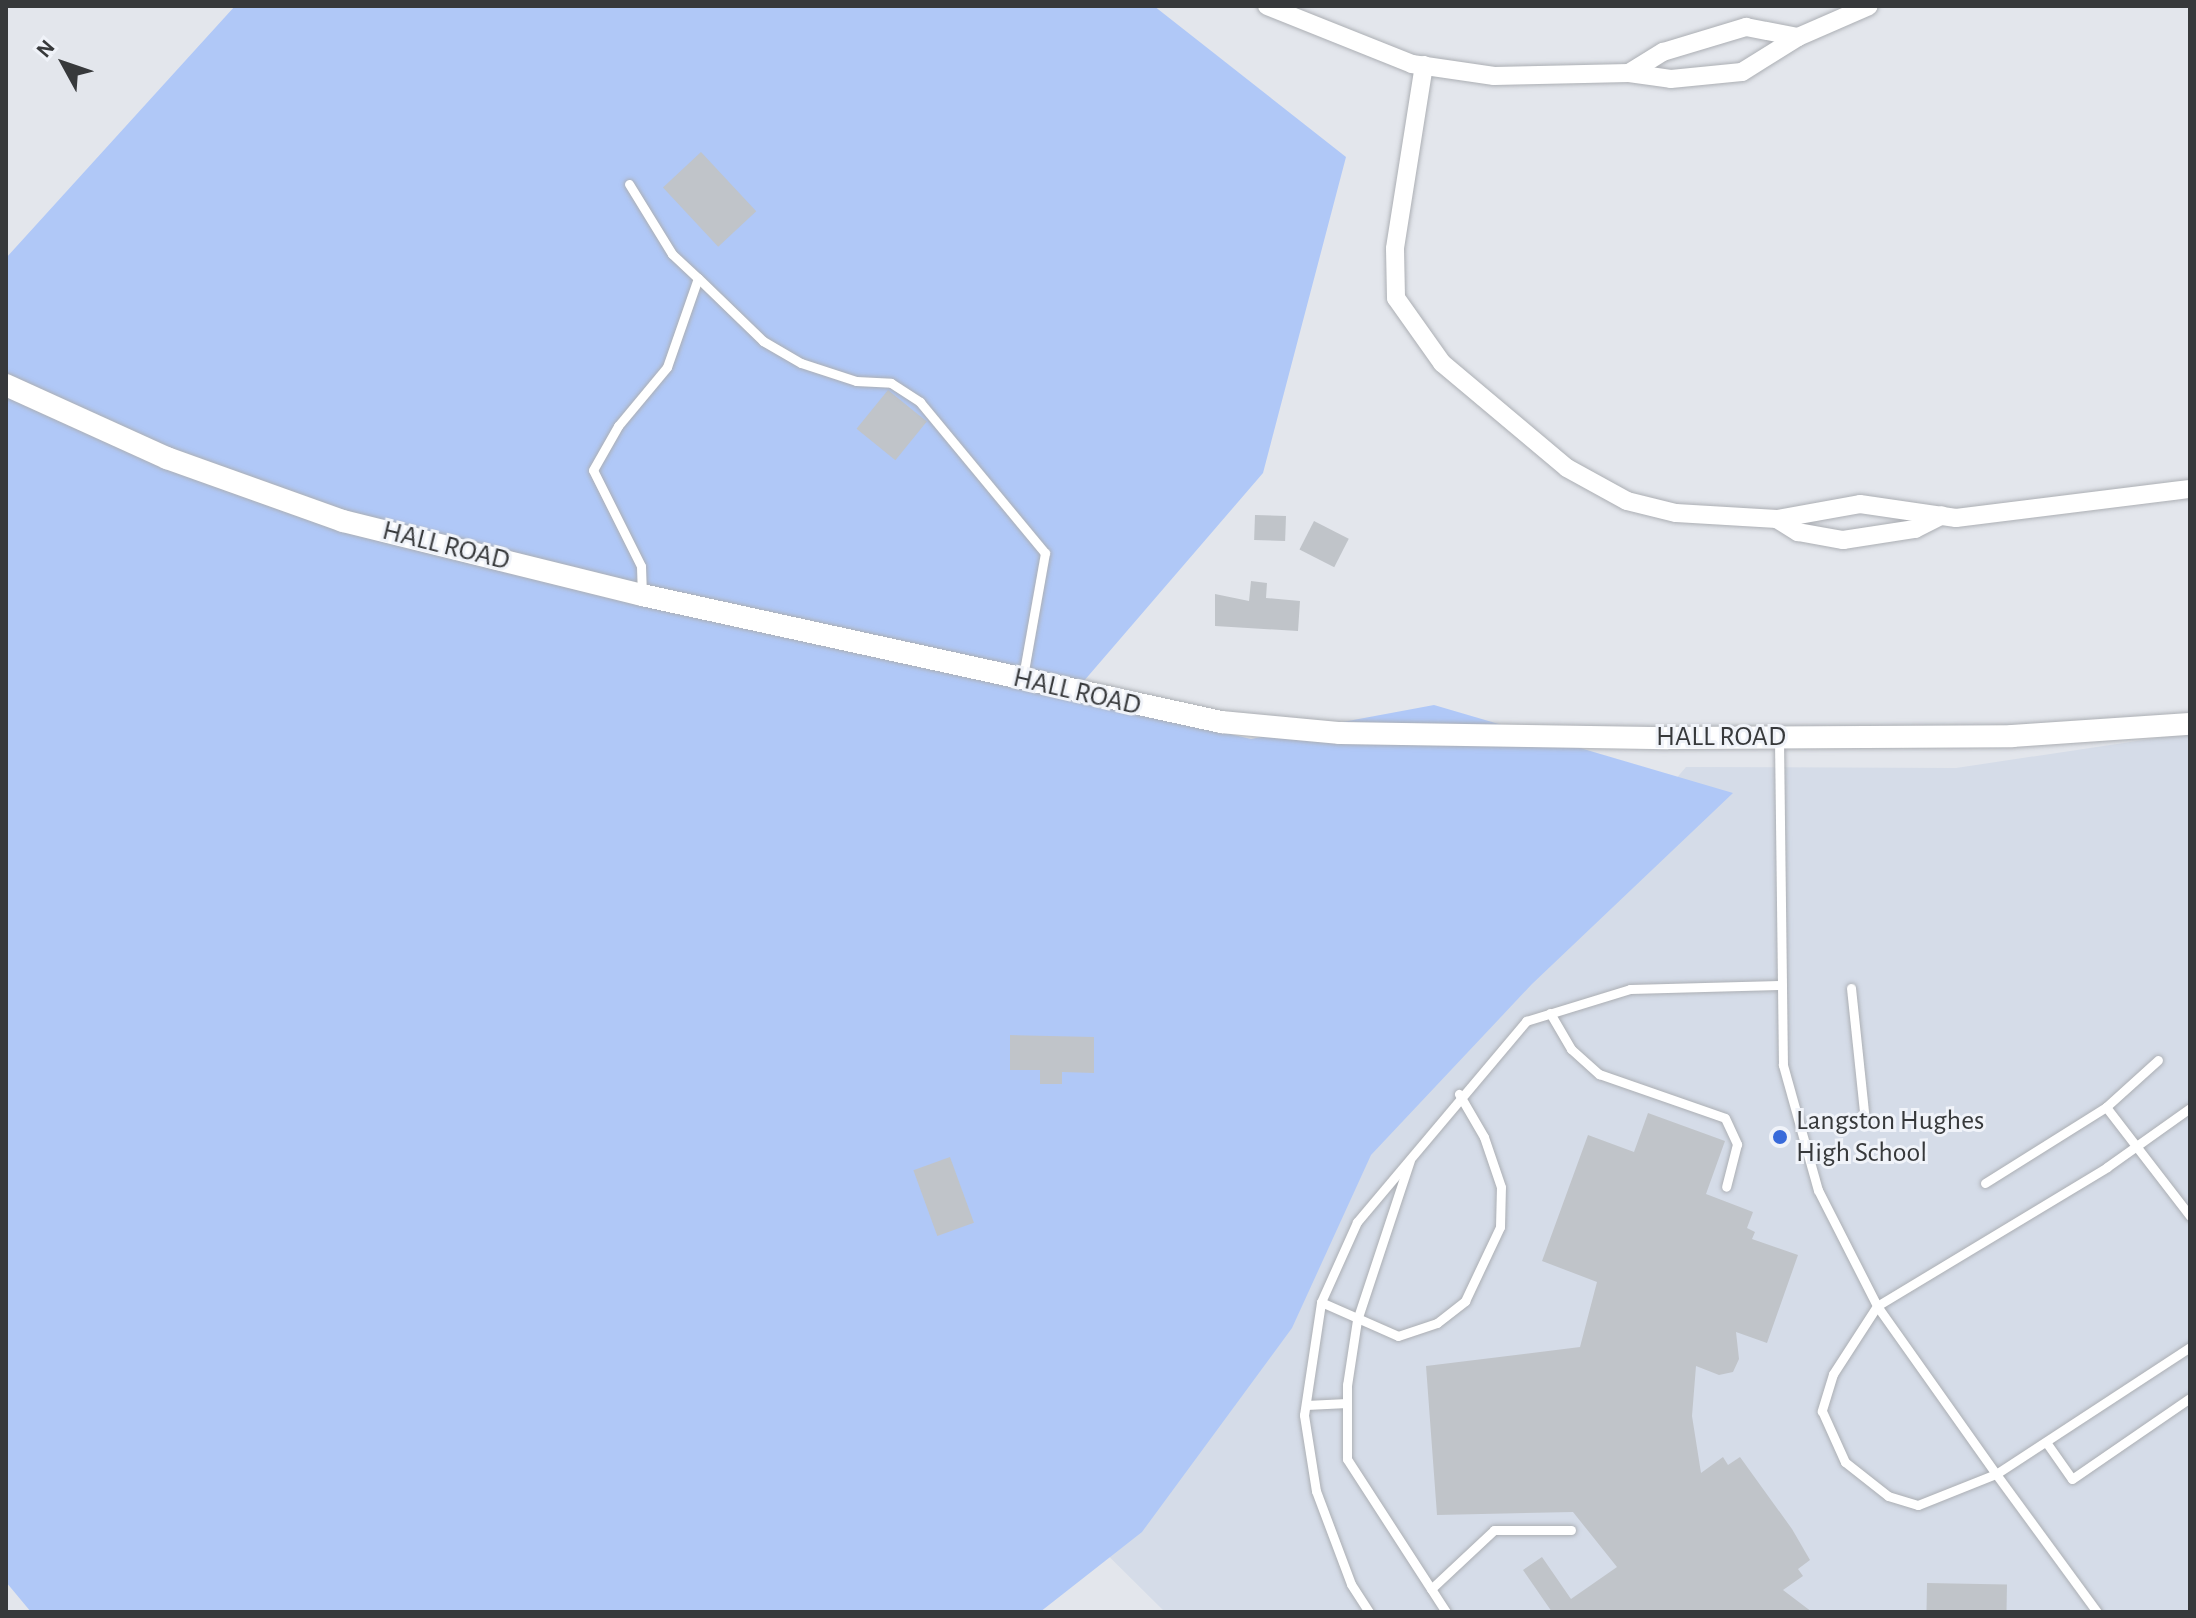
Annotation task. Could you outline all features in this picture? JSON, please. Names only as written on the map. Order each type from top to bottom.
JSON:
[{"type":"street","points":[[1267,6],[1424,65],[1494,76],[1629,73],[1712,78],[1742,72],[1798,37],[1869,6]]},
{"type":"street","points":[[1629,73],[1663,52],[1746,27],[1798,37]]},
{"type":"street","points":[[1424,65],[1395,249],[1396,298],[1414,331],[1442,363],[1567,468],[1627,501],[1676,513],[1777,519],[1860,504],[1949,517]]},
{"type":"street","name":"HALL ROAD","points":[[6,385],[167,458],[343,521],[642,595],[1221,722],[1340,733],[1779,737],[2012,736],[2190,724]]},
{"type":"street","points":[[1777,519],[1798,532],[1843,540],[1915,529],[1949,517],[2190,489]]},
{"type":"lane","points":[[629,184],[672,254],[763,341],[801,363],[856,381],[891,383],[920,402],[1045,553],[1023,680]]},
{"type":"lane","points":[[642,595],[641,566],[593,470],[618,426],[667,367],[698,278]]},
{"type":"lane","points":[[1779,737],[1779,985],[1783,1065],[1818,1190],[1877,1306],[2097,1612]]},
{"type":"lane","points":[[1369,1612],[1351,1584],[1316,1491],[1306,1405],[1321,1302],[1357,1222],[1459,1094],[1526,1021],[1630,989],[1779,985]]},
{"type":"lane","points":[[1851,988],[1864,1112]]},
{"type":"lane","points":[[1550,1013],[1571,1049],[1599,1074],[1725,1118],[1737,1144],[1726,1187]]},
{"type":"lane","points":[[1985,1183],[2106,1107],[2158,1060]]},
{"type":"lane","points":[[1321,1302],[1398,1336],[1437,1323],[1465,1301],[1486,1265],[1500,1227],[1501,1187],[1484,1137],[1459,1094]]},
{"type":"lane","points":[[2106,1107],[2190,1216]]},
{"type":"lane","points":[[2189,1349],[1996,1474],[1918,1505],[1888,1496],[1845,1462],[1822,1411],[1833,1374],[1877,1306],[2136,1146],[2190,1108]]},
{"type":"lane","points":[[1413,1153],[1357,1320],[1347,1403],[1347,1459],[1446,1612]]},
{"type":"lane","points":[[2046,1442],[2072,1479],[2190,1398]]},
{"type":"lane","points":[[1306,1405],[1347,1403]]},
{"type":"lane","points":[[1431,1589],[1494,1530],[1571,1530]]},
{"type":"shaded area","points":[[235,6],[1154,6],[1346,157],[1263,473],[1071,696],[1251,739],[1434,705],[1733,793],[1532,984],[1371,1155],[1292,1328],[1142,1532],[1040,1612],[31,1612],[6,1582],[6,258]]},
{"type":"shaded area","name":"Langston Hughes High School","points":[[2190,733],[2190,1612],[1165,1612],[1057,1505],[1686,767],[1956,768]]},
{"type":"building","points":[[701,152],[756,211],[718,247],[663,187]]},
{"type":"building","points":[[888,390],[927,421],[895,460],[857,429]]},
{"type":"building","points":[[1255,515],[1286,516],[1285,541],[1254,540]]},
{"type":"building","points":[[1314,521],[1349,539],[1334,567],[1299,550]]},
{"type":"building","points":[[1251,581],[1267,583],[1266,598],[1300,601],[1298,631],[1215,626],[1215,594],[1249,601]]},
{"type":"building","points":[[1010,1035],[1094,1037],[1094,1073],[1062,1072],[1062,1084],[1040,1084],[1040,1070],[1010,1070]]},
{"type":"building","points":[[1648,1113],[1725,1141],[1706,1194],[1753,1212],[1747,1228],[1755,1232],[1752,1239],[1798,1255],[1767,1343],[1736,1332],[1739,1359],[1733,1372],[1719,1375],[1696,1366],[1692,1416],[1701,1473],[1723,1457],[1728,1465],[1740,1457],[1792,1529],[1810,1560],[1798,1569],[1803,1576],[1783,1590],[1812,1612],[1552,1612],[1523,1570],[1542,1557],[1571,1599],[1617,1567],[1573,1512],[1437,1515],[1426,1366],[1580,1347],[1597,1282],[1542,1261],[1588,1135],[1634,1152]]},
{"type":"building","points":[[950,1157],[974,1223],[937,1236],[913,1170]]},
{"type":"building","points":[[1927,1583],[2007,1584],[2007,1612],[1926,1612]]},
{"type":"place","name":"Langston Hughes High School","points":[[1780,1137]]}]
